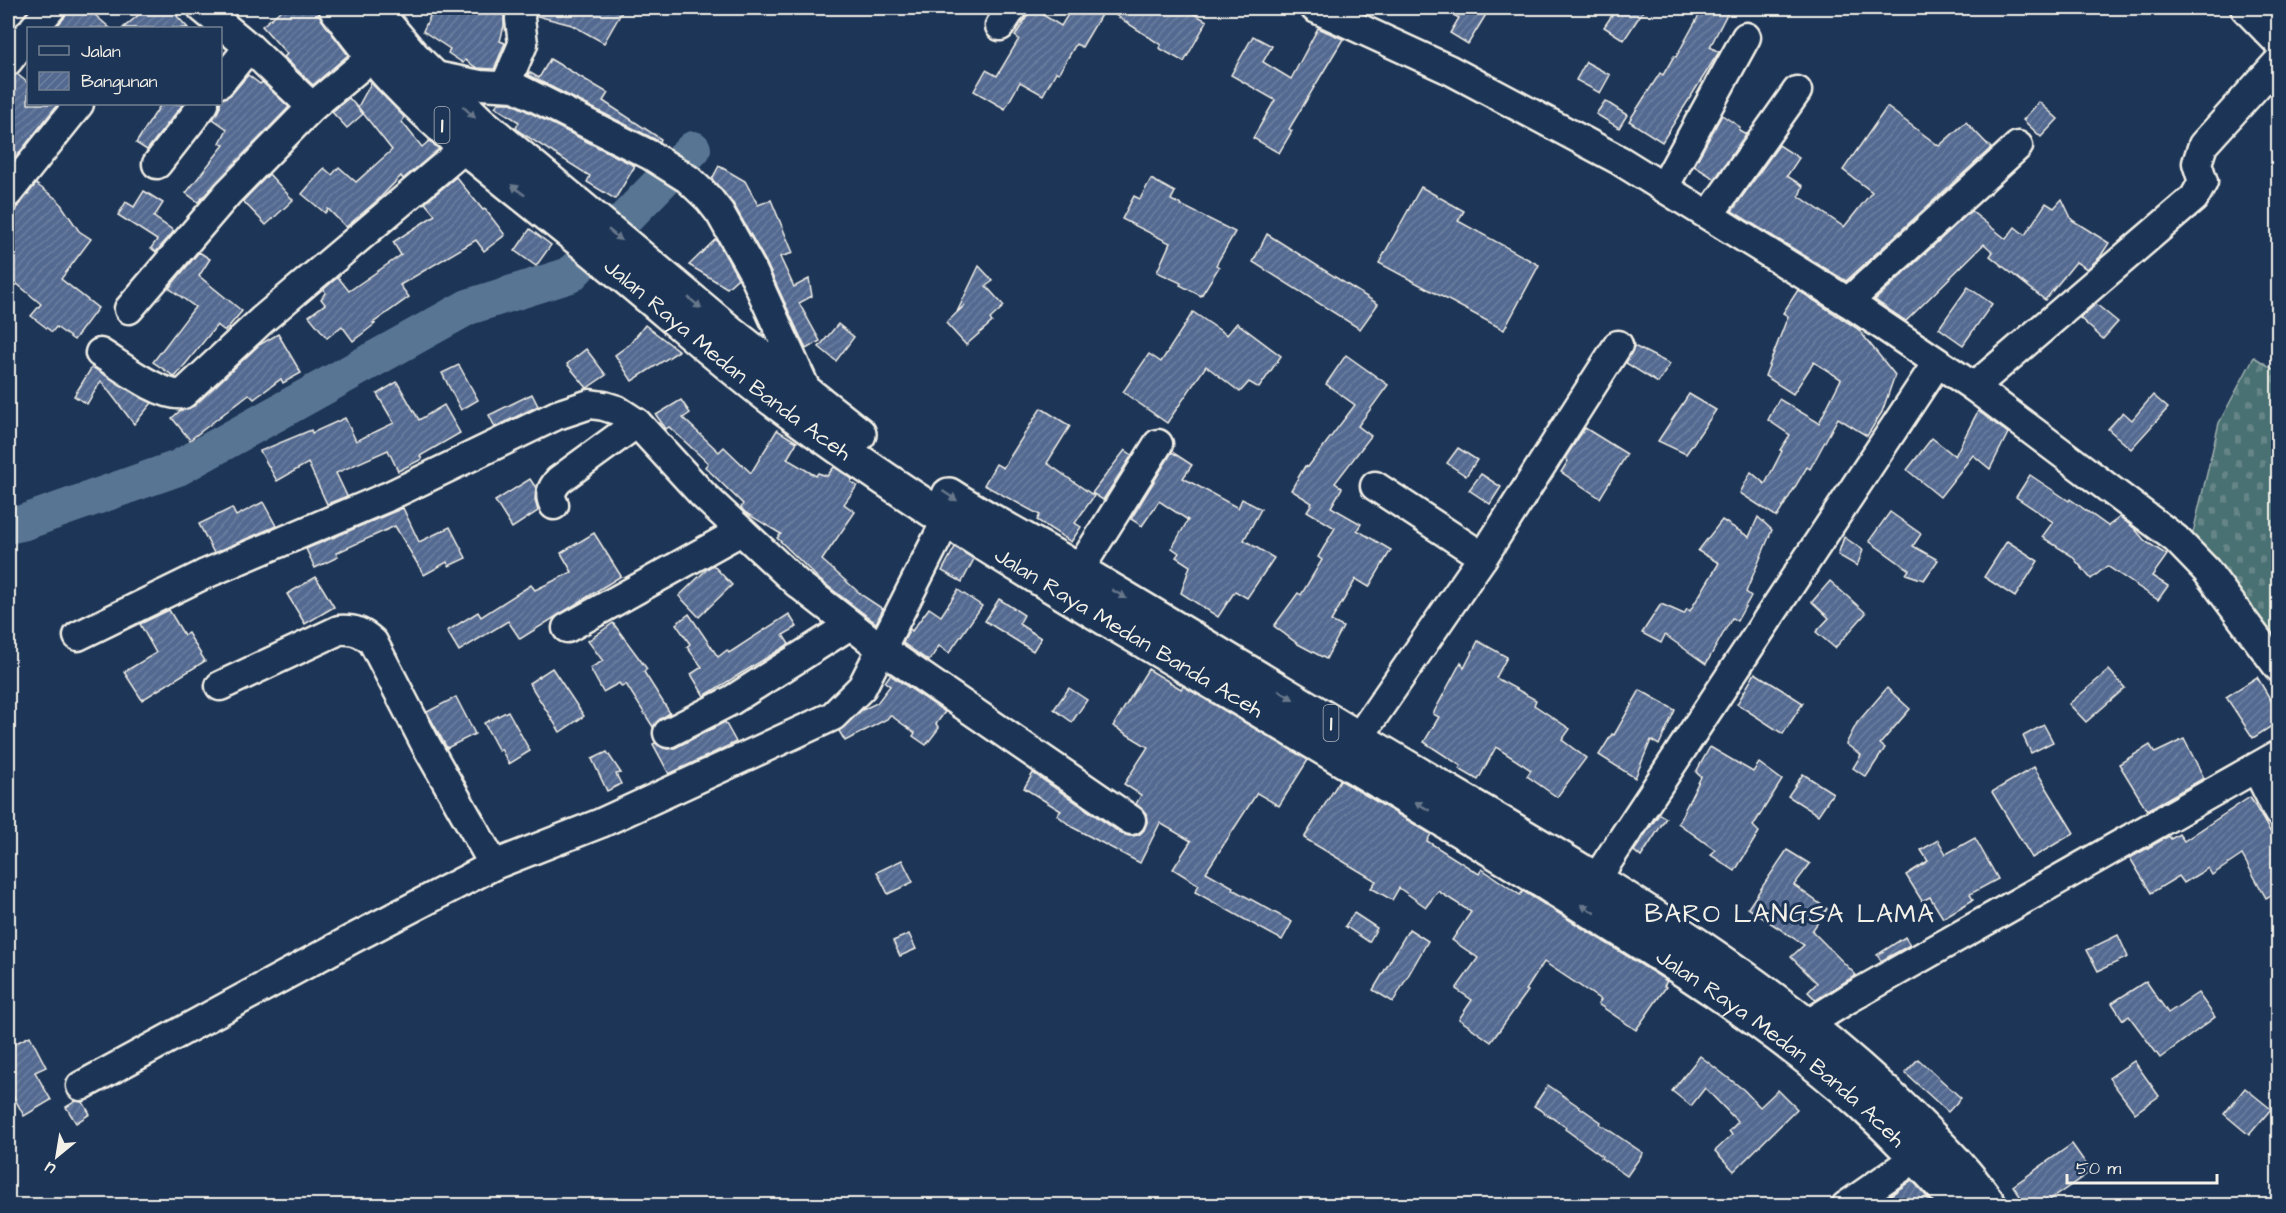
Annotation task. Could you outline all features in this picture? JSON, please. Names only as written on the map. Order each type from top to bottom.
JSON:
[{"type":"highway","name":"Jalan Raya Medan Banda Aceh","points":[[336,8],[373,56],[409,96],[466,147],[572,216]]},
{"type":"highway","name":"Jalan Raya Medan Banda Aceh","points":[[372,8],[430,75],[572,216],[642,275],[730,365],[784,407],[1079,570],[1350,749],[1640,924],[1750,982],[1808,1024],[1879,1086],[1947,1153],[1990,1206]]},
{"type":"highway","name":"Jalan Raya Medan Banda Aceh","points":[[642,275],[733,335],[808,394],[864,450],[946,521],[1350,749],[1596,879],[1696,977],[1790,1045],[1856,1099],[1889,1130],[1960,1206]]},
{"type":"street","points":[[35,27],[51,8]]},
{"type":"street","points":[[202,8],[249,47],[312,107]]},
{"type":"street","points":[[505,86],[523,44],[520,8]]},
{"type":"street","points":[[1315,8],[1450,70],[1619,160],[1848,302],[1974,387],[2176,539],[2205,570],[2278,667]]},
{"type":"street","points":[[2245,8],[2278,42]]},
{"type":"street","points":[[8,61],[27,36]]},
{"type":"street","points":[[1664,187],[1746,37]]},
{"type":"street","points":[[222,81],[249,47]]},
{"type":"street","points":[[129,309],[228,193],[312,107],[373,56]]},
{"type":"street","points":[[1974,387],[2194,198],[2203,183],[2197,163],[2203,146],[2278,62]]},
{"type":"street","points":[[430,75],[480,86],[505,86],[522,90],[650,154],[688,179],[720,213],[752,270],[808,394]]},
{"type":"street","points":[[1709,215],[1797,92]]},
{"type":"street","points":[[8,193],[78,105]]},
{"type":"street","points":[[157,164],[203,105]]},
{"type":"street","points":[[1848,302],[2018,146]]},
{"type":"street","points":[[100,353],[157,388],[174,394],[183,394],[262,320],[466,147]]},
{"type":"street","points":[[1350,749],[1483,557],[1618,345]]},
{"type":"street","points":[[1596,879],[1937,363]]},
{"type":"street","points":[[78,636],[203,574],[387,497],[566,411],[590,404],[604,406],[623,413],[636,423],[703,495],[796,583],[882,649],[1131,820]]},
{"type":"street","points":[[554,505],[550,492],[559,480],[636,423]]},
{"type":"street","points":[[1079,570],[1158,444]]},
{"type":"street","points":[[1375,486],[1483,557]]},
{"type":"street","points":[[81,1086],[494,865],[601,823],[833,716],[862,687],[946,521]]},
{"type":"street","points":[[567,628],[741,531]]},
{"type":"street","points":[[668,733],[732,700],[850,625]]},
{"type":"street","points":[[220,686],[339,630],[358,631],[366,635],[373,642],[426,746],[494,865]]},
{"type":"street","points":[[1808,1024],[1848,999],[2268,762],[2278,812]]},
{"type":"street","points":[[1846,1206],[1915,1158]]},
{"type":"green space","points":[[2254,357],[2278,372],[2278,652],[2191,541],[2219,423]]},
{"type":"building","points":[[67,8],[102,8],[95,15],[109,27],[56,27],[64,18]]},
{"type":"building","points":[[147,8],[186,8],[177,16],[187,27],[124,27]]},
{"type":"building","points":[[284,8],[318,8],[321,19],[348,55],[313,85],[284,57],[287,54],[262,26]]},
{"type":"building","points":[[434,8],[484,8],[482,10],[504,15],[500,41],[505,43],[494,69],[477,68],[465,60],[463,63],[448,53],[450,49],[423,31]]},
{"type":"building","points":[[537,8],[624,8],[604,43],[572,25],[537,16]]},
{"type":"building","points":[[1032,8],[1061,26],[1072,8],[1105,8],[1082,47],[1076,44],[1043,95],[1020,82],[1005,109],[974,91],[986,70],[997,76],[1019,39],[1015,36]]},
{"type":"building","points":[[1105,8],[1183,8],[1207,21],[1184,62],[1159,48],[1161,45]]},
{"type":"building","points":[[1441,8],[1490,8],[1468,44],[1450,33],[1459,18]]},
{"type":"building","points":[[1617,8],[1645,8],[1624,40],[1604,27]]},
{"type":"building","points":[[1703,8],[1730,8],[1710,47],[1719,52],[1662,142],[1629,121],[1660,73],[1663,75],[1674,56],[1676,57]]},
{"type":"building","points":[[1318,28],[1343,39],[1289,129],[1292,131],[1279,153],[1253,138],[1275,100],[1231,75],[1253,36],[1272,46],[1263,62],[1291,79]]},
{"type":"building","points":[[550,59],[608,93],[603,101],[661,139],[660,142],[528,75],[529,72],[539,78]]},
{"type":"building","points":[[1586,62],[1610,75],[1600,93],[1576,80]]},
{"type":"building","points":[[17,74],[27,82],[27,105],[57,105],[8,167],[8,80]]},
{"type":"building","points":[[248,75],[260,84],[262,82],[289,107],[198,202],[186,193],[224,145],[220,143],[227,129],[213,119],[222,105],[222,98],[232,94]]},
{"type":"building","points":[[371,83],[404,117],[402,122],[422,147],[429,141],[439,149],[403,179],[401,176],[378,200],[346,227],[328,209],[325,213],[302,194],[324,168],[332,175],[339,167],[356,182],[392,150],[358,107]]},
{"type":"building","points":[[349,98],[363,114],[347,128],[332,112]]},
{"type":"building","points":[[1605,101],[1627,115],[1619,128],[1596,114]]},
{"type":"building","points":[[2039,102],[2058,119],[2041,137],[2023,120]]},
{"type":"building","points":[[498,103],[511,103],[635,166],[615,199],[587,182],[590,176],[520,132],[516,128],[519,122],[495,107]]},
{"type":"building","points":[[160,105],[182,105],[147,150],[136,143]]},
{"type":"building","points":[[1887,107],[1939,146],[1966,122],[1991,148],[1846,281],[1732,211],[1779,145],[1799,158],[1787,176],[1803,186],[1799,196],[1844,227],[1872,192],[1843,170]]},
{"type":"building","points":[[1722,115],[1746,134],[1715,179],[1694,166]]},
{"type":"building","points":[[719,166],[745,181],[758,205],[771,200],[793,253],[780,257],[794,287],[809,279],[812,296],[799,303],[820,341],[806,349],[766,262],[734,205],[712,179]]},
{"type":"building","points":[[269,174],[293,200],[266,225],[243,201]]},
{"type":"building","points":[[456,177],[505,235],[484,251],[476,240],[400,285],[409,297],[353,341],[342,326],[327,338],[309,316],[325,304],[321,299],[325,293],[324,289],[338,277],[349,291],[401,255],[393,242],[435,215],[425,203]]},
{"type":"building","points":[[1151,179],[1175,192],[1171,200],[1235,232],[1216,265],[1219,267],[1201,296],[1180,285],[1181,283],[1157,272],[1170,243],[1122,219],[1134,196],[1140,199]]},
{"type":"building","points":[[36,184],[58,200],[79,231],[91,239],[61,279],[98,308],[74,340],[56,327],[52,332],[31,316],[41,304],[16,283],[8,294],[8,219]]},
{"type":"building","points":[[1421,187],[1464,211],[1458,221],[1539,265],[1504,330],[1379,263]]},
{"type":"building","points":[[144,191],[163,203],[154,217],[174,231],[156,252],[151,248],[157,240],[118,215],[126,202],[134,207]]},
{"type":"building","points":[[2062,199],[2072,220],[2109,243],[2100,257],[2087,269],[2076,262],[2045,300],[1990,256],[1993,252],[1984,244],[1906,321],[1875,300],[1971,211],[2006,239],[2015,227],[2025,235],[2046,203],[2054,208]]},
{"type":"building","points":[[530,229],[551,245],[536,266],[515,251]]},
{"type":"building","points":[[1267,234],[1378,304],[1360,329],[1253,262]]},
{"type":"building","points":[[716,239],[738,278],[727,288],[689,265]]},
{"type":"building","points":[[199,252],[210,259],[199,276],[242,311],[225,331],[217,325],[175,377],[153,362],[195,307],[169,288]]},
{"type":"building","points":[[979,266],[993,281],[986,286],[1004,306],[990,319],[992,322],[966,345],[946,323],[965,305],[957,312]]},
{"type":"building","points":[[1968,287],[1992,304],[1963,345],[1939,328]]},
{"type":"building","points":[[1798,290],[1858,329],[1895,375],[1882,412],[1867,436],[1838,418],[1810,469],[1807,467],[1777,517],[1740,493],[1751,472],[1765,484],[1782,451],[1780,450],[1790,435],[1768,420],[1779,399],[1819,423],[1841,379],[1814,362],[1793,394],[1765,376],[1788,316],[1783,313]]},
{"type":"building","points":[[2096,304],[2118,322],[2103,339],[2080,318]]},
{"type":"building","points":[[1193,312],[1227,335],[1237,323],[1281,356],[1259,388],[1249,382],[1240,392],[1206,366],[1167,423],[1123,392],[1149,354],[1161,362]]},
{"type":"building","points":[[838,324],[854,337],[836,361],[819,347]]},
{"type":"building","points":[[645,325],[679,351],[632,381],[615,355],[630,344]]},
{"type":"building","points":[[278,334],[301,373],[283,383],[281,379],[254,399],[249,394],[190,440],[172,418],[181,410],[194,406],[259,345]]},
{"type":"building","points":[[1634,346],[1670,364],[1658,383],[1626,363]]},
{"type":"building","points":[[586,349],[606,375],[587,388],[567,364]]},
{"type":"building","points":[[1346,355],[1388,385],[1358,426],[1371,436],[1335,483],[1342,488],[1331,507],[1361,524],[1357,530],[1391,550],[1369,587],[1356,579],[1331,621],[1343,627],[1326,659],[1298,644],[1274,626],[1298,593],[1301,595],[1322,560],[1318,557],[1335,528],[1307,511],[1312,503],[1291,490],[1305,466],[1308,467],[1355,405],[1326,384]]},
{"type":"building","points":[[459,365],[478,400],[461,410],[442,373]]},
{"type":"building","points":[[92,367],[152,403],[134,424],[101,381],[87,404],[74,396]]},
{"type":"building","points":[[397,382],[419,420],[444,405],[460,433],[420,456],[422,459],[398,471],[388,450],[336,473],[347,496],[327,504],[308,463],[277,481],[260,451],[311,430],[312,433],[345,418],[356,441],[394,423],[377,394]]},
{"type":"building","points":[[532,394],[538,406],[495,427],[489,415]]},
{"type":"building","points":[[1689,394],[1716,410],[1686,454],[1658,441]]},
{"type":"building","points":[[2153,395],[2168,408],[2131,449],[2108,429],[2123,412],[2132,420]]},
{"type":"building","points":[[681,400],[690,413],[683,418],[719,452],[724,447],[751,473],[777,430],[797,442],[787,459],[816,476],[818,473],[827,476],[834,467],[852,479],[851,482],[857,486],[844,504],[855,512],[822,560],[863,596],[883,609],[876,623],[820,580],[777,538],[781,534],[746,513],[741,508],[743,504],[705,467],[708,463],[669,427],[666,429],[656,415]]},
{"type":"building","points":[[1041,408],[1070,426],[1047,463],[1094,496],[1075,523],[1081,527],[1071,542],[1037,520],[1040,515],[984,485],[996,464],[1003,468]]},
{"type":"building","points":[[1978,411],[2008,433],[1990,469],[1973,455],[1940,497],[1907,470],[1932,438],[1955,456]]},
{"type":"building","points":[[1585,428],[1627,454],[1600,498],[1561,472],[1568,461],[1565,458]]},
{"type":"building","points":[[1458,448],[1477,460],[1466,476],[1447,463]]},
{"type":"building","points":[[1125,450],[1132,455],[1103,500],[1092,493]]},
{"type":"building","points":[[1172,452],[1192,465],[1183,478],[1238,508],[1242,499],[1261,509],[1244,540],[1274,558],[1247,598],[1235,591],[1218,617],[1181,593],[1190,566],[1176,557],[1179,553],[1172,548],[1188,520],[1159,501],[1142,526],[1131,519]]},
{"type":"building","points":[[1481,474],[1501,487],[1490,504],[1469,490]]},
{"type":"building","points":[[2030,475],[2069,501],[2070,499],[2108,526],[2120,517],[2145,541],[2167,555],[2152,576],[2168,586],[2158,600],[2107,566],[2091,579],[2072,556],[2042,537],[2053,522],[2016,497]]},
{"type":"building","points":[[530,479],[536,488],[535,500],[538,511],[512,528],[495,501]]},
{"type":"building","points":[[263,502],[276,526],[214,553],[199,524],[232,508],[236,516]]},
{"type":"building","points":[[403,508],[419,542],[450,527],[466,558],[449,566],[447,562],[424,575],[395,526],[336,553],[338,557],[315,568],[306,549]]},
{"type":"building","points":[[1890,512],[1921,534],[1913,546],[1938,560],[1924,580],[1906,574],[1909,570],[1869,541]]},
{"type":"building","points":[[1758,517],[1772,530],[1746,592],[1751,596],[1737,621],[1732,618],[1706,664],[1665,635],[1661,643],[1642,633],[1661,604],[1684,614],[1687,609],[1690,611],[1719,563],[1698,551],[1722,520],[1749,537]]},
{"type":"building","points":[[594,533],[621,576],[520,639],[508,621],[459,651],[447,631],[478,612],[481,617],[531,585],[535,590],[572,572],[561,553]]},
{"type":"building","points":[[1844,537],[1863,550],[1857,566],[1838,555]]},
{"type":"building","points":[[2007,541],[2038,561],[2015,597],[1984,577]]},
{"type":"building","points":[[955,547],[974,559],[962,582],[942,571]]},
{"type":"building","points":[[713,565],[732,585],[699,617],[679,596]]},
{"type":"building","points":[[316,577],[334,607],[305,624],[287,594]]},
{"type":"building","points":[[1830,581],[1866,613],[1835,648],[1816,632],[1829,618],[1812,602]]},
{"type":"building","points":[[958,590],[982,606],[949,653],[939,646],[929,661],[903,643],[910,629],[912,631],[929,608],[941,616]]},
{"type":"building","points":[[999,599],[1024,615],[1019,624],[1041,638],[1033,651],[985,621]]},
{"type":"building","points":[[169,610],[184,635],[188,633],[205,661],[142,700],[124,672],[156,653],[140,624]]},
{"type":"building","points":[[689,614],[718,657],[727,650],[729,653],[789,614],[797,627],[783,635],[789,644],[704,696],[691,674],[702,667],[687,647],[690,644],[676,624]]},
{"type":"building","points":[[613,623],[647,669],[644,672],[670,713],[653,727],[626,684],[622,687],[619,683],[603,692],[590,668],[603,661],[588,641]]},
{"type":"building","points":[[1478,641],[1507,657],[1496,678],[1536,700],[1534,705],[1570,729],[1562,740],[1586,758],[1557,797],[1527,776],[1531,770],[1496,747],[1478,780],[1459,769],[1461,766],[1424,742],[1439,717],[1433,714],[1461,662],[1464,668]]},
{"type":"building","points":[[552,668],[584,716],[560,732],[529,683]]},
{"type":"building","points":[[1148,669],[1181,689],[1183,686],[1308,760],[1279,806],[1257,793],[1206,872],[1292,922],[1282,940],[1195,892],[1199,885],[1173,869],[1191,841],[1160,823],[1140,863],[1072,827],[1057,815],[1061,811],[1024,788],[1033,773],[1122,834],[1139,835],[1147,822],[1146,813],[1136,804],[1141,795],[1124,784],[1148,747],[1113,726]]},
{"type":"building","points":[[2109,670],[2125,688],[2086,722],[2069,704]]},
{"type":"building","points":[[1755,673],[1803,703],[1783,734],[1737,704]]},
{"type":"building","points":[[890,675],[945,712],[936,724],[939,728],[926,745],[913,736],[915,733],[890,715],[887,719],[845,741],[839,731],[862,710],[877,703],[890,686],[885,682]]},
{"type":"building","points":[[2257,677],[2278,712],[2278,722],[2253,738],[2226,697]]},
{"type":"building","points":[[1069,688],[1087,700],[1072,722],[1054,709]]},
{"type":"building","points":[[1887,688],[1910,709],[1880,744],[1885,748],[1866,777],[1853,768],[1861,755],[1846,744],[1857,723]]},
{"type":"building","points":[[1640,690],[1675,710],[1659,745],[1651,740],[1635,778],[1599,755],[1612,734],[1614,735]]},
{"type":"building","points":[[456,697],[475,734],[447,748],[427,712]]},
{"type":"building","points":[[508,711],[530,751],[509,764],[484,723]]},
{"type":"building","points":[[725,722],[736,742],[669,774],[653,744],[667,749],[675,748]]},
{"type":"building","points":[[2044,725],[2053,742],[2031,753],[2023,736]]},
{"type":"building","points":[[2184,739],[2204,778],[2147,810],[2119,764],[2150,745],[2155,753]]},
{"type":"building","points":[[1710,747],[1753,772],[1759,763],[1782,780],[1753,826],[1759,832],[1735,871],[1711,855],[1715,850],[1678,823],[1701,777],[1696,772]]},
{"type":"building","points":[[607,752],[621,773],[616,774],[621,784],[607,791],[592,759]]},
{"type":"building","points":[[2034,767],[2074,833],[2032,858],[1992,792]]},
{"type":"building","points":[[1803,774],[1833,793],[1818,815],[1788,796]]},
{"type":"building","points":[[1340,780],[1431,834],[1427,841],[1479,874],[1482,869],[1520,895],[1523,891],[1667,981],[1664,986],[1666,987],[1636,1030],[1598,1004],[1601,1000],[1544,962],[1526,990],[1528,991],[1491,1042],[1459,1019],[1472,1000],[1456,989],[1478,958],[1452,940],[1471,912],[1438,891],[1426,907],[1399,888],[1392,900],[1371,888],[1376,881],[1304,838]]},
{"type":"building","points":[[2250,797],[2278,845],[2278,891],[2266,898],[2242,855],[2212,875],[2208,868],[2184,883],[2179,876],[2151,893],[2130,858],[2169,836],[2171,839],[2179,834],[2184,841]]},
{"type":"building","points":[[1659,814],[1666,818],[1641,857],[1634,851]]},
{"type":"building","points":[[1975,838],[1998,879],[1970,894],[1973,900],[1943,918],[1930,897],[1922,901],[1906,875],[1928,861],[1921,850],[1938,840],[1946,854]]},
{"type":"building","points":[[1787,850],[1810,864],[1794,885],[1827,909],[1812,931],[1856,975],[1816,1000],[1808,992],[1817,983],[1791,957],[1804,945],[1748,908]]},
{"type":"building","points":[[902,860],[913,882],[888,894],[877,872]]},
{"type":"building","points":[[1354,913],[1377,928],[1369,942],[1345,926]]},
{"type":"building","points":[[1409,929],[1428,941],[1393,1002],[1373,990]]},
{"type":"building","points":[[909,934],[916,949],[900,956],[893,941]]},
{"type":"building","points":[[2118,935],[2128,957],[2098,971],[2087,950]]},
{"type":"building","points":[[1905,937],[1910,945],[1881,961],[1877,955]]},
{"type":"building","points":[[2146,981],[2168,1013],[2198,993],[2215,1017],[2160,1058],[2129,1016],[2123,1020],[2112,1003]]},
{"type":"building","points":[[30,1036],[46,1067],[35,1072],[51,1100],[24,1116],[8,1086],[8,1047]]},
{"type":"building","points":[[1700,1056],[1744,1090],[1760,1107],[1778,1090],[1797,1109],[1734,1171],[1715,1151],[1732,1135],[1729,1131],[1738,1122],[1705,1088],[1691,1106],[1672,1091]]},
{"type":"building","points":[[1918,1059],[1961,1098],[1948,1112],[1905,1073]]},
{"type":"building","points":[[2134,1061],[2159,1096],[2135,1113],[2109,1078]]},
{"type":"building","points":[[1548,1085],[1643,1153],[1627,1176],[1601,1158],[1602,1156],[1565,1129],[1566,1127],[1534,1106]]},
{"type":"building","points":[[2245,1088],[2271,1109],[2249,1135],[2224,1114]]},
{"type":"building","points":[[76,1101],[83,1102],[90,1114],[76,1123],[66,1107]]},
{"type":"building","points":[[2072,1144],[2091,1171],[2041,1206],[2027,1206],[2013,1186]]},
{"type":"building","points":[[1912,1180],[1935,1206],[1876,1206]]},
{"type":"waterway","points":[[8,526],[178,468],[468,307],[570,275],[693,149]]},
{"type":"district","name":"BARO LANGSA LAMA","points":[[1790,913]]}]
